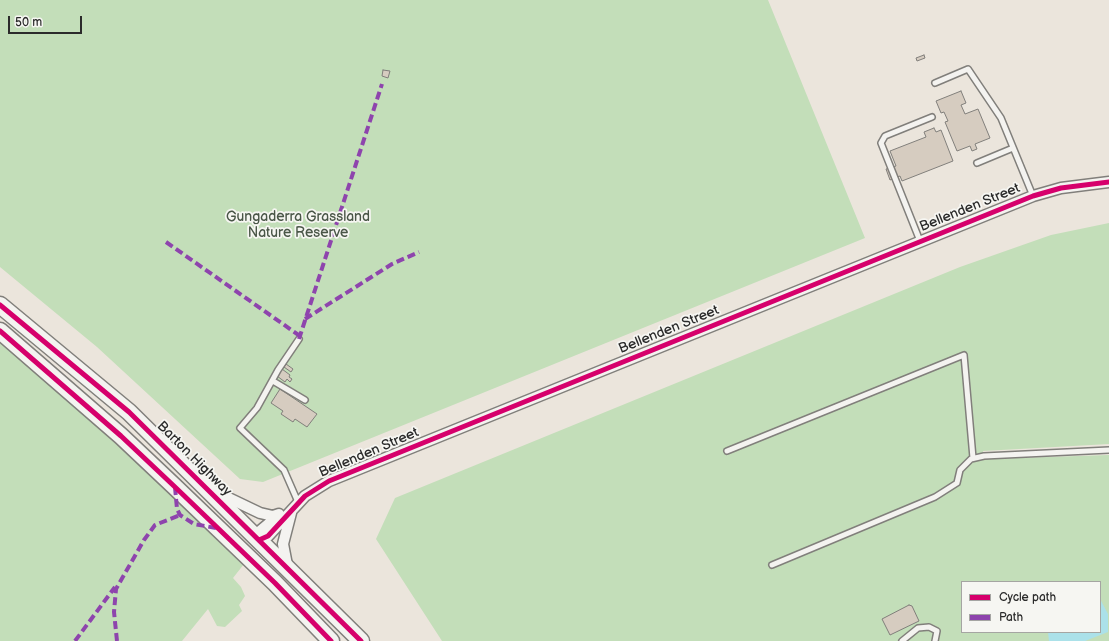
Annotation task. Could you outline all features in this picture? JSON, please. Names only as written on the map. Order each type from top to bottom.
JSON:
[{"type":"highway","name":"Barton Highway","points":[[0,305],[129,412],[361,641]]},
{"type":"highway","points":[[0,331],[120,436],[225,534],[331,641]]},
{"type":"highway","points":[[225,534],[258,539],[259,555],[275,583]]},
{"type":"street","name":"Bellenden Street","points":[[258,539],[261,530],[279,514],[329,481],[1033,196],[1060,188],[1109,182]]},
{"type":"street","points":[[205,486],[260,513],[273,516],[279,514]]},
{"type":"street","name":"Bellenden Street","points":[[258,539],[268,536],[295,504]]},
{"type":"street","points":[[288,570],[283,544],[295,504]]},
{"type":"lane","points":[[934,83],[968,69],[1001,118],[1033,196]]},
{"type":"lane","points":[[920,241],[881,143],[885,136],[932,117]]},
{"type":"lane","points":[[977,163],[1014,148]]},
{"type":"lane","points":[[295,504],[284,470],[240,428],[257,408],[278,370],[299,339]]},
{"type":"lane","points":[[727,451],[964,355],[973,458]]},
{"type":"lane","points":[[273,381],[305,400]]},
{"type":"lane","points":[[772,565],[935,497],[958,483],[960,470],[973,458],[984,456],[1109,450]]},
{"type":"lane","points":[[902,641],[918,628],[929,627],[937,631],[935,641]]},
{"type":"green space","name":"Gungaderra Grassland Nature Reserve","points":[[0,0],[768,0],[865,238],[263,482],[240,479],[97,347],[0,267]]},
{"type":"green space","points":[[1109,223],[1109,444],[983,451],[985,459],[1109,455],[1109,641],[442,641],[376,539],[395,498],[960,267],[1051,235]]},
{"type":"green space","points":[[0,341],[166,488],[244,564],[233,578],[241,587],[245,596],[239,605],[242,611],[225,627],[217,626],[208,609],[182,641],[0,641]]},
{"type":"water","points":[[1101,601],[1108,614],[1108,632],[1085,641],[1049,641],[1048,633],[1101,633]]},
{"type":"building","points":[[924,55],[925,58],[917,61],[916,58]]},
{"type":"building","points":[[383,70],[390,71],[388,78],[382,76]]},
{"type":"building","points":[[961,91],[966,103],[961,105],[965,114],[978,109],[990,138],[975,144],[977,149],[972,151],[970,146],[957,151],[945,122],[948,121],[944,112],[941,113],[936,101]]},
{"type":"building","points":[[934,128],[936,132],[941,130],[953,161],[902,181],[900,176],[890,180],[886,169],[896,166],[890,151],[926,137],[924,132]]},
{"type":"building","points":[[286,364],[293,369],[291,372],[284,367]]},
{"type":"building","points":[[282,369],[290,375],[289,377],[292,379],[290,382],[287,379],[285,382],[277,376]]},
{"type":"building","points":[[280,389],[317,414],[307,427],[295,419],[293,422],[281,414],[283,411],[271,403]]},
{"type":"building","points":[[909,605],[912,606],[919,621],[890,635],[882,619]]},
{"type":"marked path","points":[[299,339],[382,84]]},
{"type":"marked path","points":[[166,242],[300,336]]},
{"type":"marked path","points":[[305,319],[392,264],[419,252]]},
{"type":"marked path","points":[[175,487],[177,509],[180,515],[194,524],[216,528]]},
{"type":"marked path","points":[[117,641],[114,612],[116,589],[144,540],[155,525],[180,515]]},
{"type":"marked path","points":[[75,641],[115,587]]},
{"type":"cycle path","points":[[259,540],[268,536],[305,496],[329,481],[1033,196],[1061,188],[1109,182]]},
{"type":"cycle path","points":[[0,305],[129,412],[361,641]]},
{"type":"cycle path","points":[[0,331],[121,436],[275,583],[331,641]]}]
